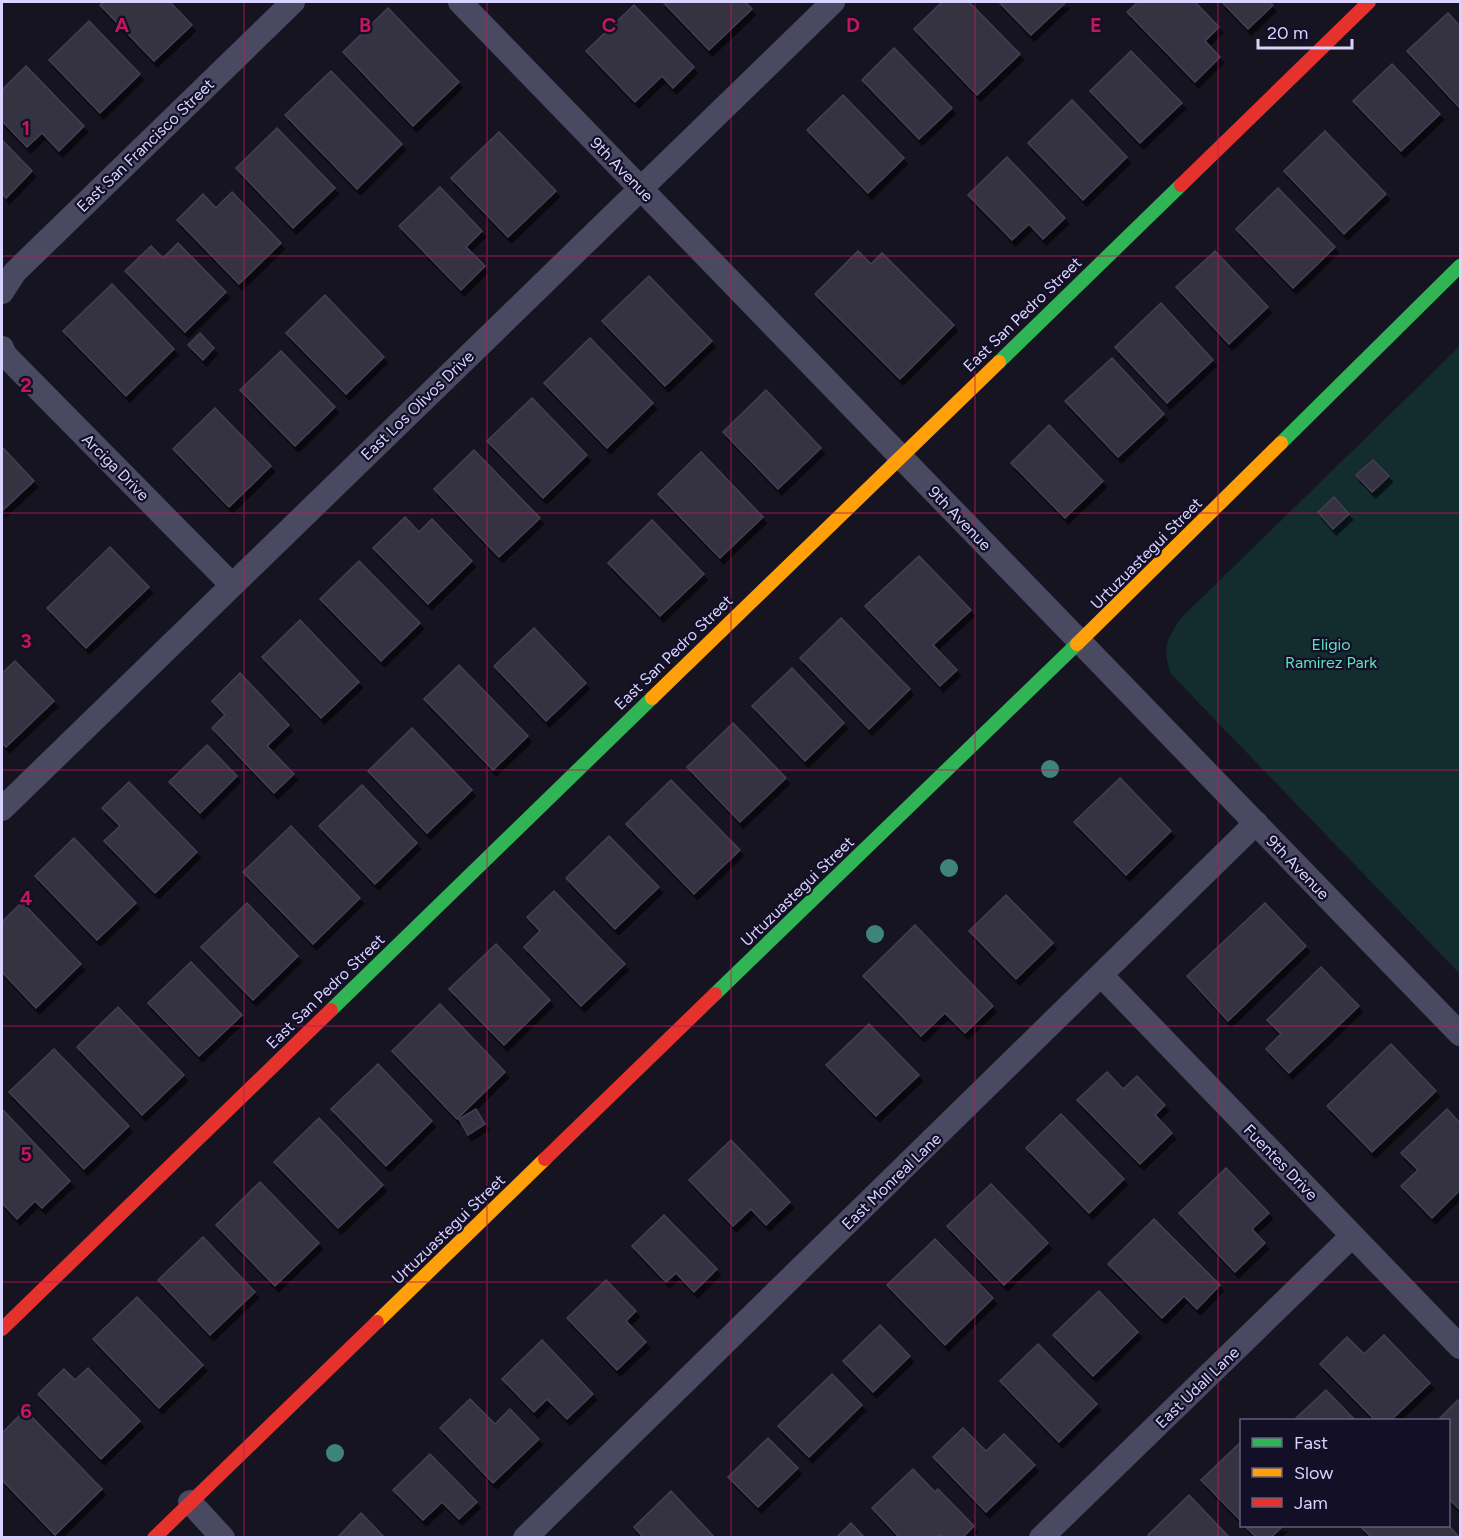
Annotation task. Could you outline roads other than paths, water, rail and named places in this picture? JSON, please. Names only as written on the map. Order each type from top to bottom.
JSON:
[{"type":"street","name":"East San Francisco Street","points":[[2,292],[15,272],[293,2]]},
{"type":"street","name":"9th Avenue","points":[[460,2],[1461,1034]]},
{"type":"street","name":"East Los Olivos Drive","points":[[2,809],[833,2]]},
{"type":"street","name":"East San Pedro Street","points":[[2,1329],[899,455],[1369,2]]},
{"type":"street","name":"Urtuzuastegui Street","points":[[154,1538],[1080,641],[1461,266]]},
{"type":"street","name":"Arciga Drive","points":[[2,348],[5,356],[232,585]]},
{"type":"street","name":"East Monreal Lane","points":[[525,1538],[1256,823]]},
{"type":"street","name":"Fuentes Drive","points":[[1102,976],[1461,1347]]},
{"type":"street","name":"East Udall Lane","points":[[1041,1538],[1352,1236]]},
{"type":"street","points":[[190,1502],[223,1538]]},
{"type":"park label","name":"Eligio Ramirez Park","points":[[1331,653]]}]
